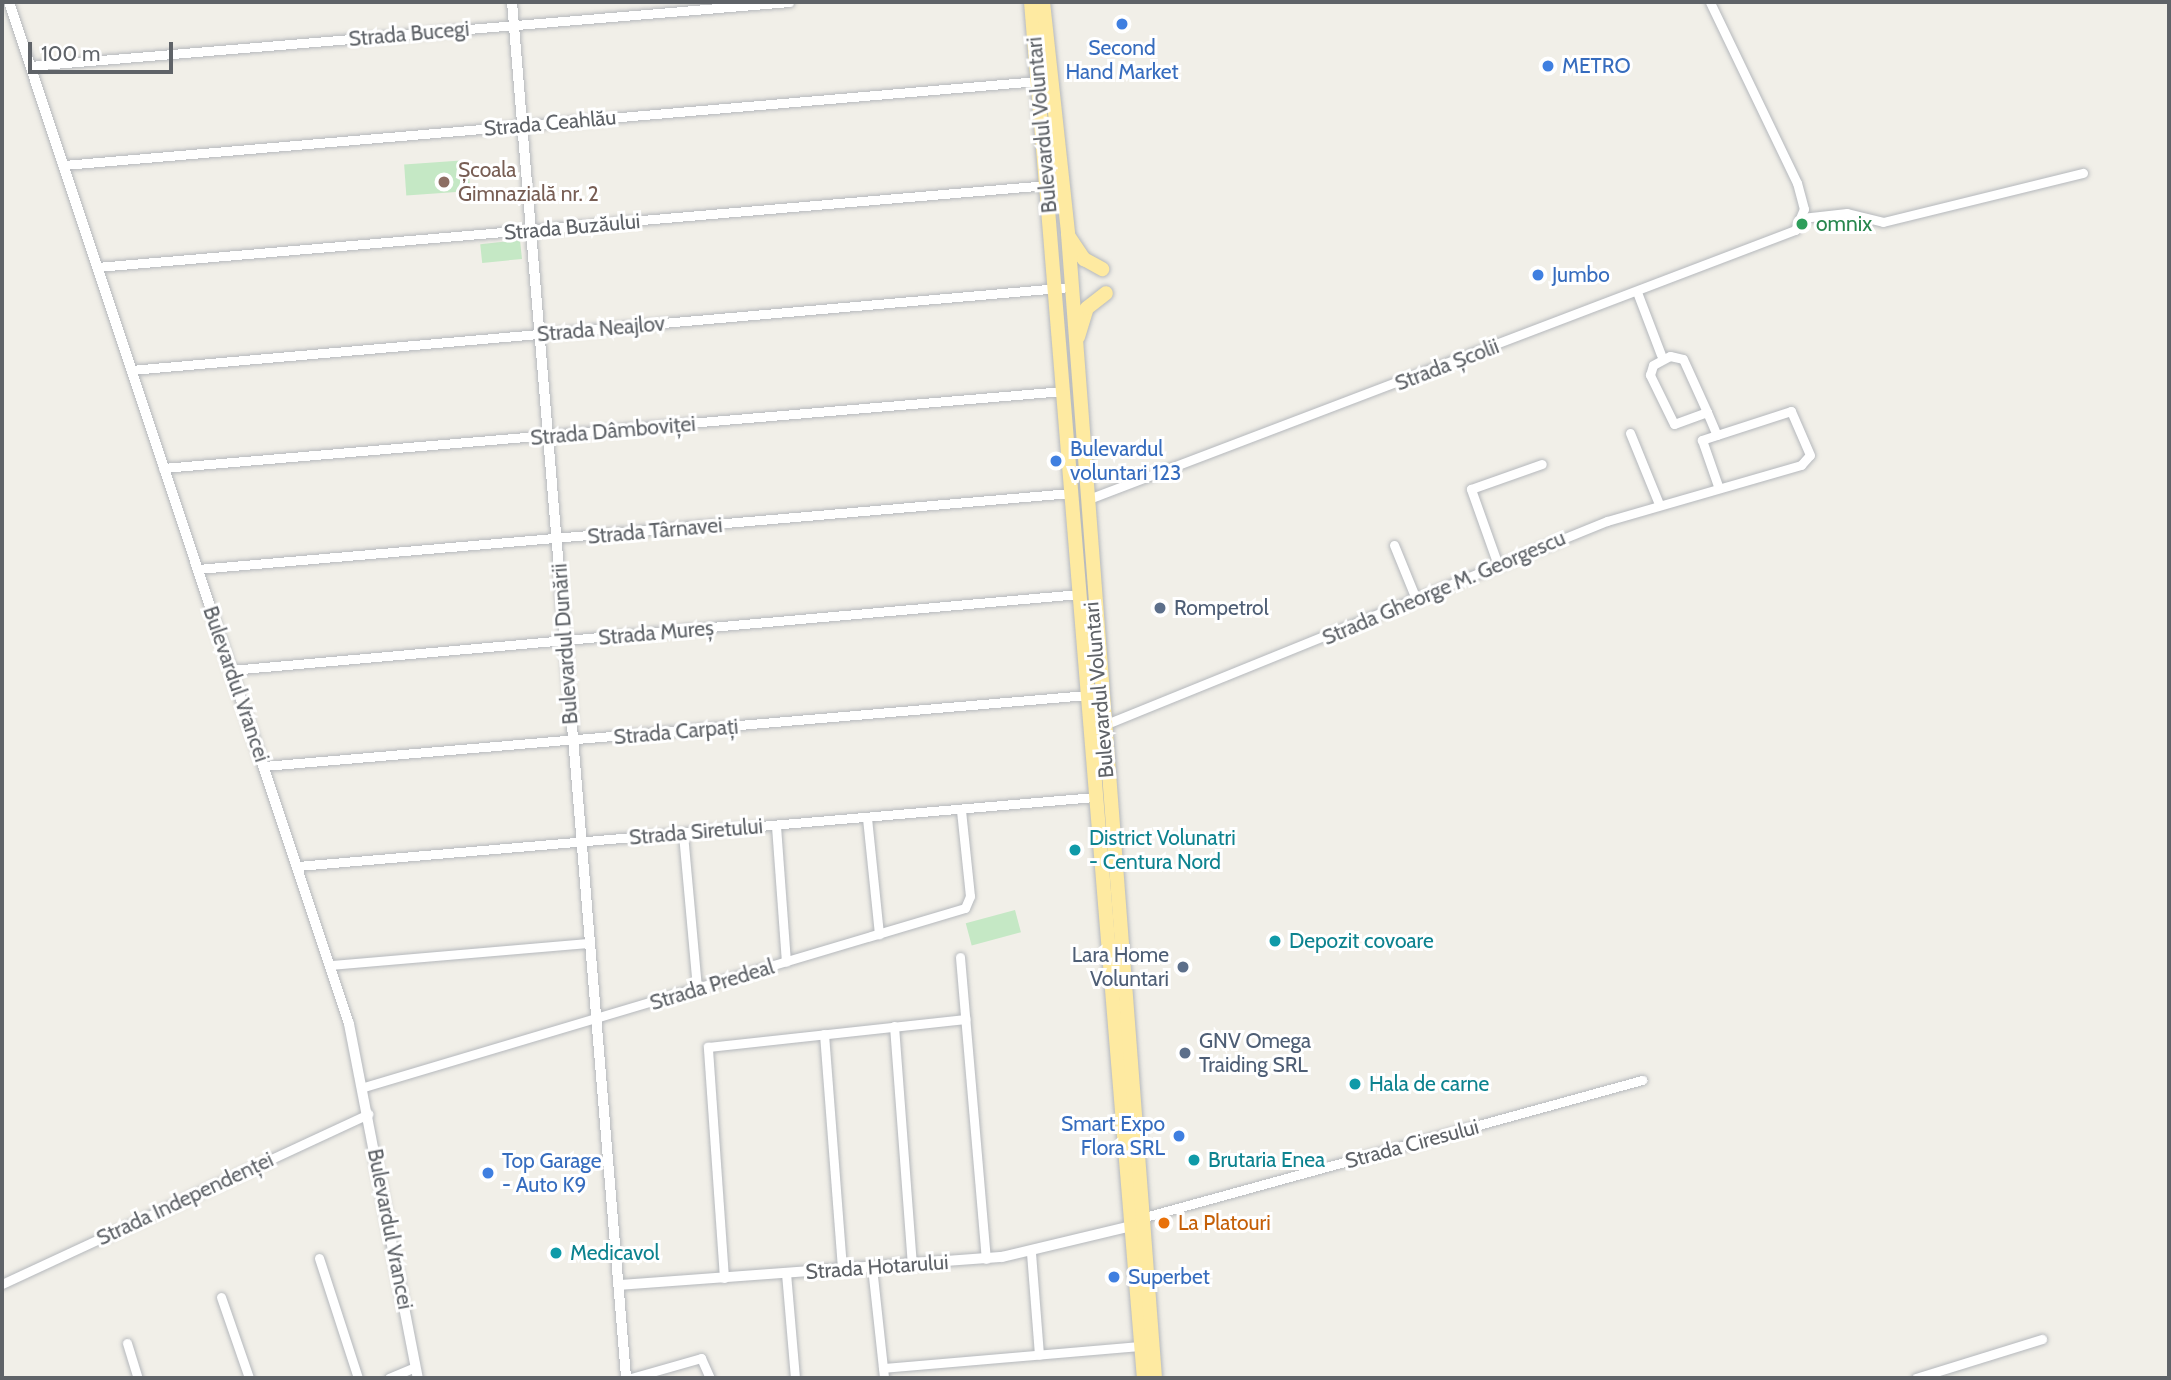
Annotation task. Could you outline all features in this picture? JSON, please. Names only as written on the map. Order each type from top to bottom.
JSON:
[{"type":"highway","name":"Bulevardul Voluntari","points":[[1031,2],[1046,185],[1075,348],[1136,1222],[1144,1378]]},
{"type":"highway","name":"Bulevardul Voluntari","points":[[1043,2],[1068,234],[1064,288],[1063,391],[1094,797],[1136,1222],[1155,1378]]},
{"type":"highway","points":[[1068,234],[1084,259],[1102,269]]},
{"type":"highway","points":[[1075,348],[1087,308],[1106,293]]},
{"type":"street","name":"Bulevardul Vrancei","points":[[9,2],[331,965],[364,1087],[417,1373]]},
{"type":"street","name":"Bulevardul Dunării","points":[[512,2],[579,842],[626,1378]]},
{"type":"street","name":"Strada Bucegi","points":[[30,66],[789,2]]},
{"type":"street","points":[[1710,2],[1797,183],[1802,218],[1847,213],[1883,222],[2083,173]]},
{"type":"street","name":"Strada Ceahlău","points":[[64,165],[1037,81]]},
{"type":"street","name":"Strada Buzăului","points":[[97,267],[1046,185]]},
{"type":"street","name":"Strada Școlii","points":[[1084,501],[1781,237],[1802,218]]},
{"type":"street","name":"Strada Neajlov","points":[[131,370],[1064,288]]},
{"type":"street","points":[[1637,292],[1661,355]]},
{"type":"street","points":[[1707,412],[1674,424],[1650,375],[1653,365],[1670,356],[1683,359],[1707,412],[1717,435],[1702,440],[1718,486]]},
{"type":"street","name":"Strada Dâmboviței","points":[[163,468],[1063,391]]},
{"type":"street","name":"Strada Gheorge M. Georgescu","points":[[1102,725],[1498,565],[1659,504],[1792,468],[1810,455],[1789,410],[1717,435]]},
{"type":"street","points":[[1630,433],[1659,504]]},
{"type":"street","points":[[1498,565],[1471,489],[1542,464]]},
{"type":"street","name":"Strada Târnavei","points":[[198,569],[557,541],[1070,493]]},
{"type":"street","points":[[1394,545],[1416,599]]},
{"type":"street","name":"Strada Mureș","points":[[232,670],[1080,594]]},
{"type":"street","name":"Strada Carpați","points":[[264,765],[572,741],[1087,695]]},
{"type":"street","name":"Strada Siretului","points":[[298,866],[961,811],[1094,797]]},
{"type":"street","name":"Strada Predeal","points":[[364,1087],[879,934],[969,903],[961,811]]},
{"type":"street","points":[[867,818],[879,934]]},
{"type":"street","points":[[776,826],[786,962]]},
{"type":"street","points":[[683,834],[697,989]]},
{"type":"street","points":[[331,965],[589,943]]},
{"type":"street","points":[[960,957],[986,1258]]},
{"type":"street","points":[[724,1278],[708,1047],[965,1018]]},
{"type":"street","points":[[894,1026],[912,1264]]},
{"type":"street","points":[[824,1034],[842,1269]]},
{"type":"street","name":"Strada Ciresului","points":[[1136,1222],[1642,1080]]},
{"type":"street","name":"Strada Independenței","points":[[2,1284],[369,1114]]},
{"type":"street","name":"Strada Hotarului","points":[[619,1285],[1031,1253],[1136,1222]]},
{"type":"street","points":[[1031,1253],[1039,1355]]},
{"type":"street","points":[[319,1258],[358,1378]]},
{"type":"street","points":[[872,1267],[883,1373],[1141,1346]]},
{"type":"street","points":[[786,1273],[795,1378]]},
{"type":"street","points":[[221,1297],[248,1378]]},
{"type":"street","points":[[1916,1378],[2042,1339]]},
{"type":"street","points":[[127,1343],[138,1378]]},
{"type":"street","points":[[631,1378],[706,1361],[710,1378]]},
{"type":"street","points":[[390,1378],[417,1373]]},
{"type":"green space","points":[[468,160],[470,191],[406,195],[404,164]]},
{"type":"green space","points":[[520,240],[522,259],[482,263],[480,244]]},
{"type":"green space","points":[[1015,910],[1021,932],[972,945],[966,923]]},
{"type":"place","name":"Second Hand Market","points":[[1122,24]]},
{"type":"place","name":"METRO","points":[[1548,66]]},
{"type":"place","name":"Școala Gimnazială nr. 2","points":[[444,182]]},
{"type":"place","name":"omnix","points":[[1802,224]]},
{"type":"place","name":"Jumbo","points":[[1538,275]]},
{"type":"place","name":"Bulevardul voluntari 123","points":[[1056,461]]},
{"type":"place","name":"Rompetrol","points":[[1160,608]]},
{"type":"place","name":"District Volunatri - Centura Nord","points":[[1075,850]]},
{"type":"place","name":"Depozit covoare","points":[[1275,941]]},
{"type":"place","name":"Lara Home Voluntari","points":[[1183,967]]},
{"type":"place","name":"GNV Omega Traiding SRL","points":[[1185,1053]]},
{"type":"place","name":"Hala de carne","points":[[1355,1084]]},
{"type":"place","name":"Smart Expo Flora SRL","points":[[1179,1136]]},
{"type":"place","name":"Brutaria Enea","points":[[1194,1160]]},
{"type":"place","name":"Top Garage - Auto K9","points":[[488,1173]]},
{"type":"place","name":"La Platouri","points":[[1164,1223]]},
{"type":"place","name":"Medicavol","points":[[556,1253]]},
{"type":"place","name":"Superbet","points":[[1114,1277]]}]
